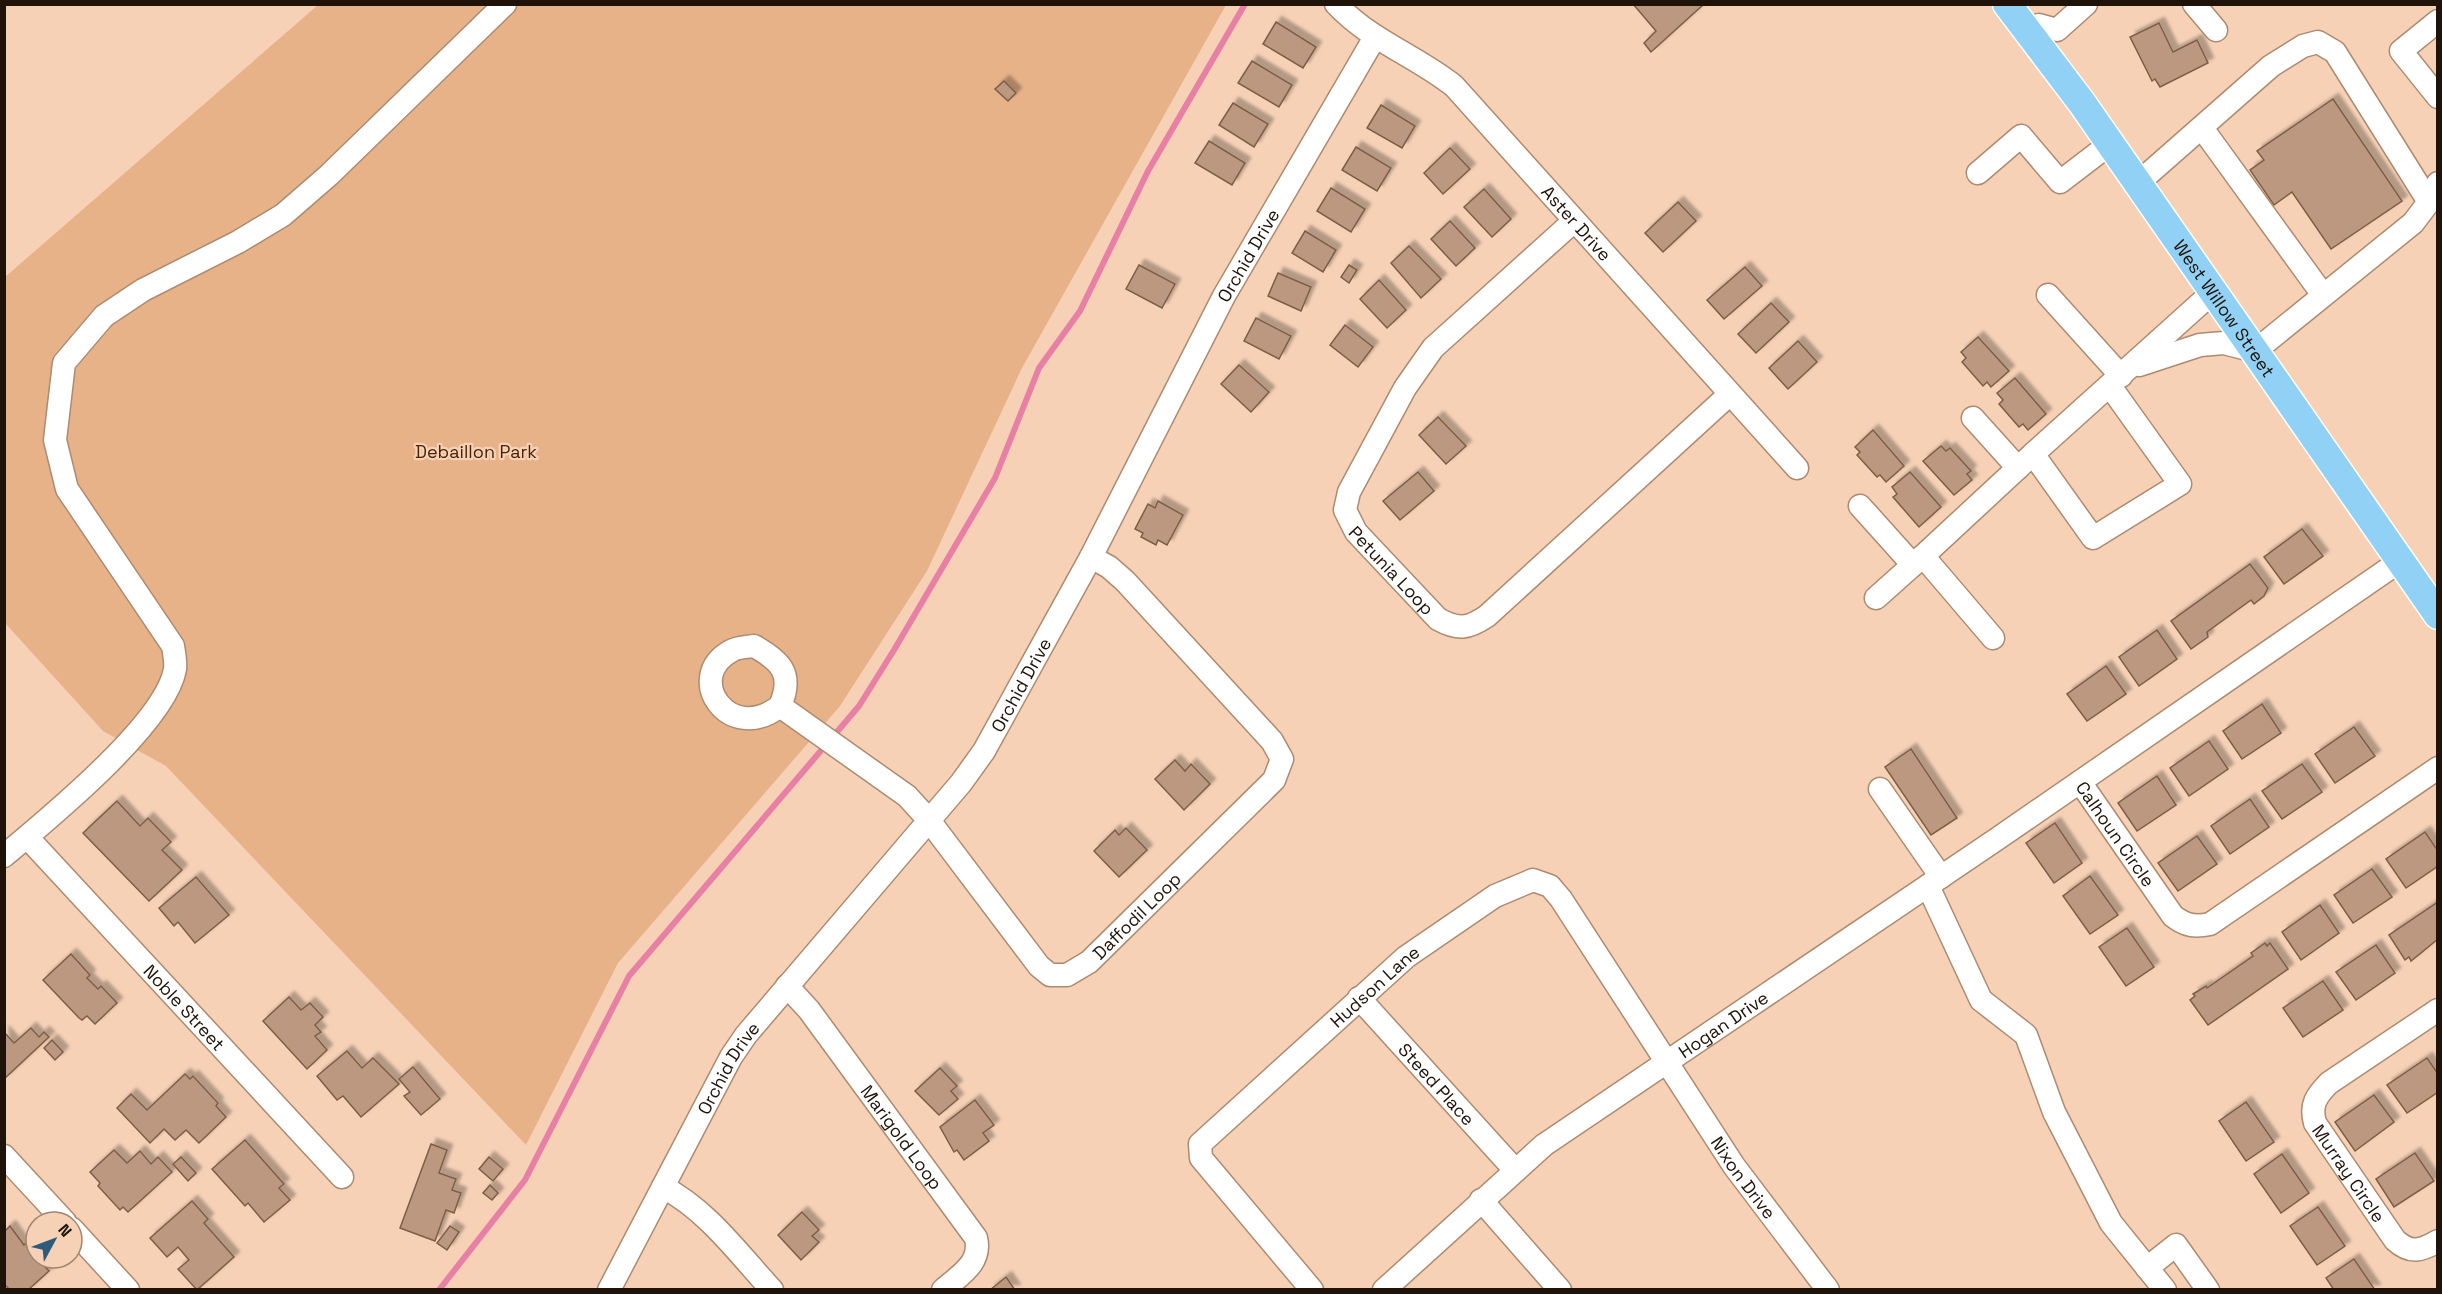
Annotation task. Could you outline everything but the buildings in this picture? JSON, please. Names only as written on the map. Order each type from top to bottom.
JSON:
[{"type":"main road","name":"West Willow Street","points":[[2007,4],[2035,21],[2110,143],[2438,615]]},
{"type":"street","points":[[4,856],[135,738],[168,689],[175,668],[173,646],[67,489],[55,440],[64,363],[104,316],[143,290],[238,242],[283,215],[329,175],[505,4]]},
{"type":"street","name":"Aster Drive","points":[[1336,4],[1350,20],[1454,86],[1797,468]]},
{"type":"street","points":[[2035,21],[2056,30],[2086,4]]},
{"type":"street","points":[[2194,4],[2216,30]]},
{"type":"street","points":[[2438,21],[2401,51],[2438,97]]},
{"type":"street","name":"Orchid Drive","points":[[609,1290],[731,1057],[764,1011],[788,986],[984,751],[1091,558],[1224,296],[1375,37]]},
{"type":"street","points":[[2120,377],[2200,345],[2224,343],[2255,351],[2413,223],[2433,192],[2335,52],[2325,44],[2318,42],[2303,45],[2290,53],[2139,183]]},
{"type":"street","points":[[2202,128],[2323,295]]},
{"type":"street","points":[[1978,173],[2021,136],[2060,182],[2110,143]]},
{"type":"street","name":"Petunia Loop","points":[[1574,221],[1433,348],[1405,388],[1349,492],[1345,510],[1356,532],[1438,619],[1454,627],[1463,628],[1474,625],[1487,616],[1730,394]]},
{"type":"street","points":[[1876,598],[2213,292]]},
{"type":"street","points":[[1973,418],[2025,461],[2093,538],[2180,484],[2120,377],[2048,295]]},
{"type":"street","points":[[1860,506],[1918,560],[1993,638]]},
{"type":"street","name":"Daffodil Loop","points":[[780,706],[907,796],[928,819],[1040,966],[1056,977],[1067,975],[1089,962],[1274,780],[1280,771],[1282,759],[1272,741],[1125,581],[1109,567],[1091,558]]},
{"type":"street","name":"Calhoun Circle","points":[[2400,561],[2080,782],[2173,916],[2184,924],[2197,927],[2210,924],[2438,768]]},
{"type":"street","name":"Hogan Drive","points":[[1384,1290],[1544,1145],[2080,782]]},
{"type":"street","points":[[1880,789],[1935,881],[1981,1000],[2026,1035],[2054,1112],[2112,1223],[2165,1290]]},
{"type":"street","name":"Noble Street","points":[[27,837],[342,1177]]},
{"type":"street","name":"Hudson Lane","points":[[1312,1290],[1201,1158],[1200,1144],[1406,957],[1486,902],[1533,880],[1550,886],[1561,899],[1666,1062]]},
{"type":"street","name":"Marigold Loop","points":[[788,986],[816,1019],[976,1238],[977,1256],[973,1264],[943,1290]]},
{"type":"street","name":"Steed Place","points":[[1359,998],[1515,1170]]},
{"type":"street","name":"Murray Circle","points":[[2438,1010],[2329,1083],[2315,1098],[2312,1106],[2315,1123],[2395,1240],[2408,1250],[2415,1251],[2438,1241]]},
{"type":"street","name":"Nixon Drive","points":[[1666,1062],[1734,1166],[1827,1290]]},
{"type":"street","points":[[4,1156],[54,1210]]},
{"type":"street","points":[[663,1187],[687,1199],[701,1211],[772,1290]]},
{"type":"street","points":[[1481,1200],[1560,1290]]},
{"type":"street","points":[[84,1242],[128,1290]]},
{"type":"street","points":[[2147,1268],[2176,1245],[2208,1290]]},
{"type":"green space","name":"Debaillon Park","points":[[318,5],[1226,5],[1022,368],[927,571],[840,706],[618,963],[526,1145],[166,766],[103,731],[5,623],[5,277]]},
{"type":"waterway","points":[[439,1290],[525,1180],[629,976],[859,706],[995,478],[1039,368],[1080,311],[1148,171],[1245,4]]}]
